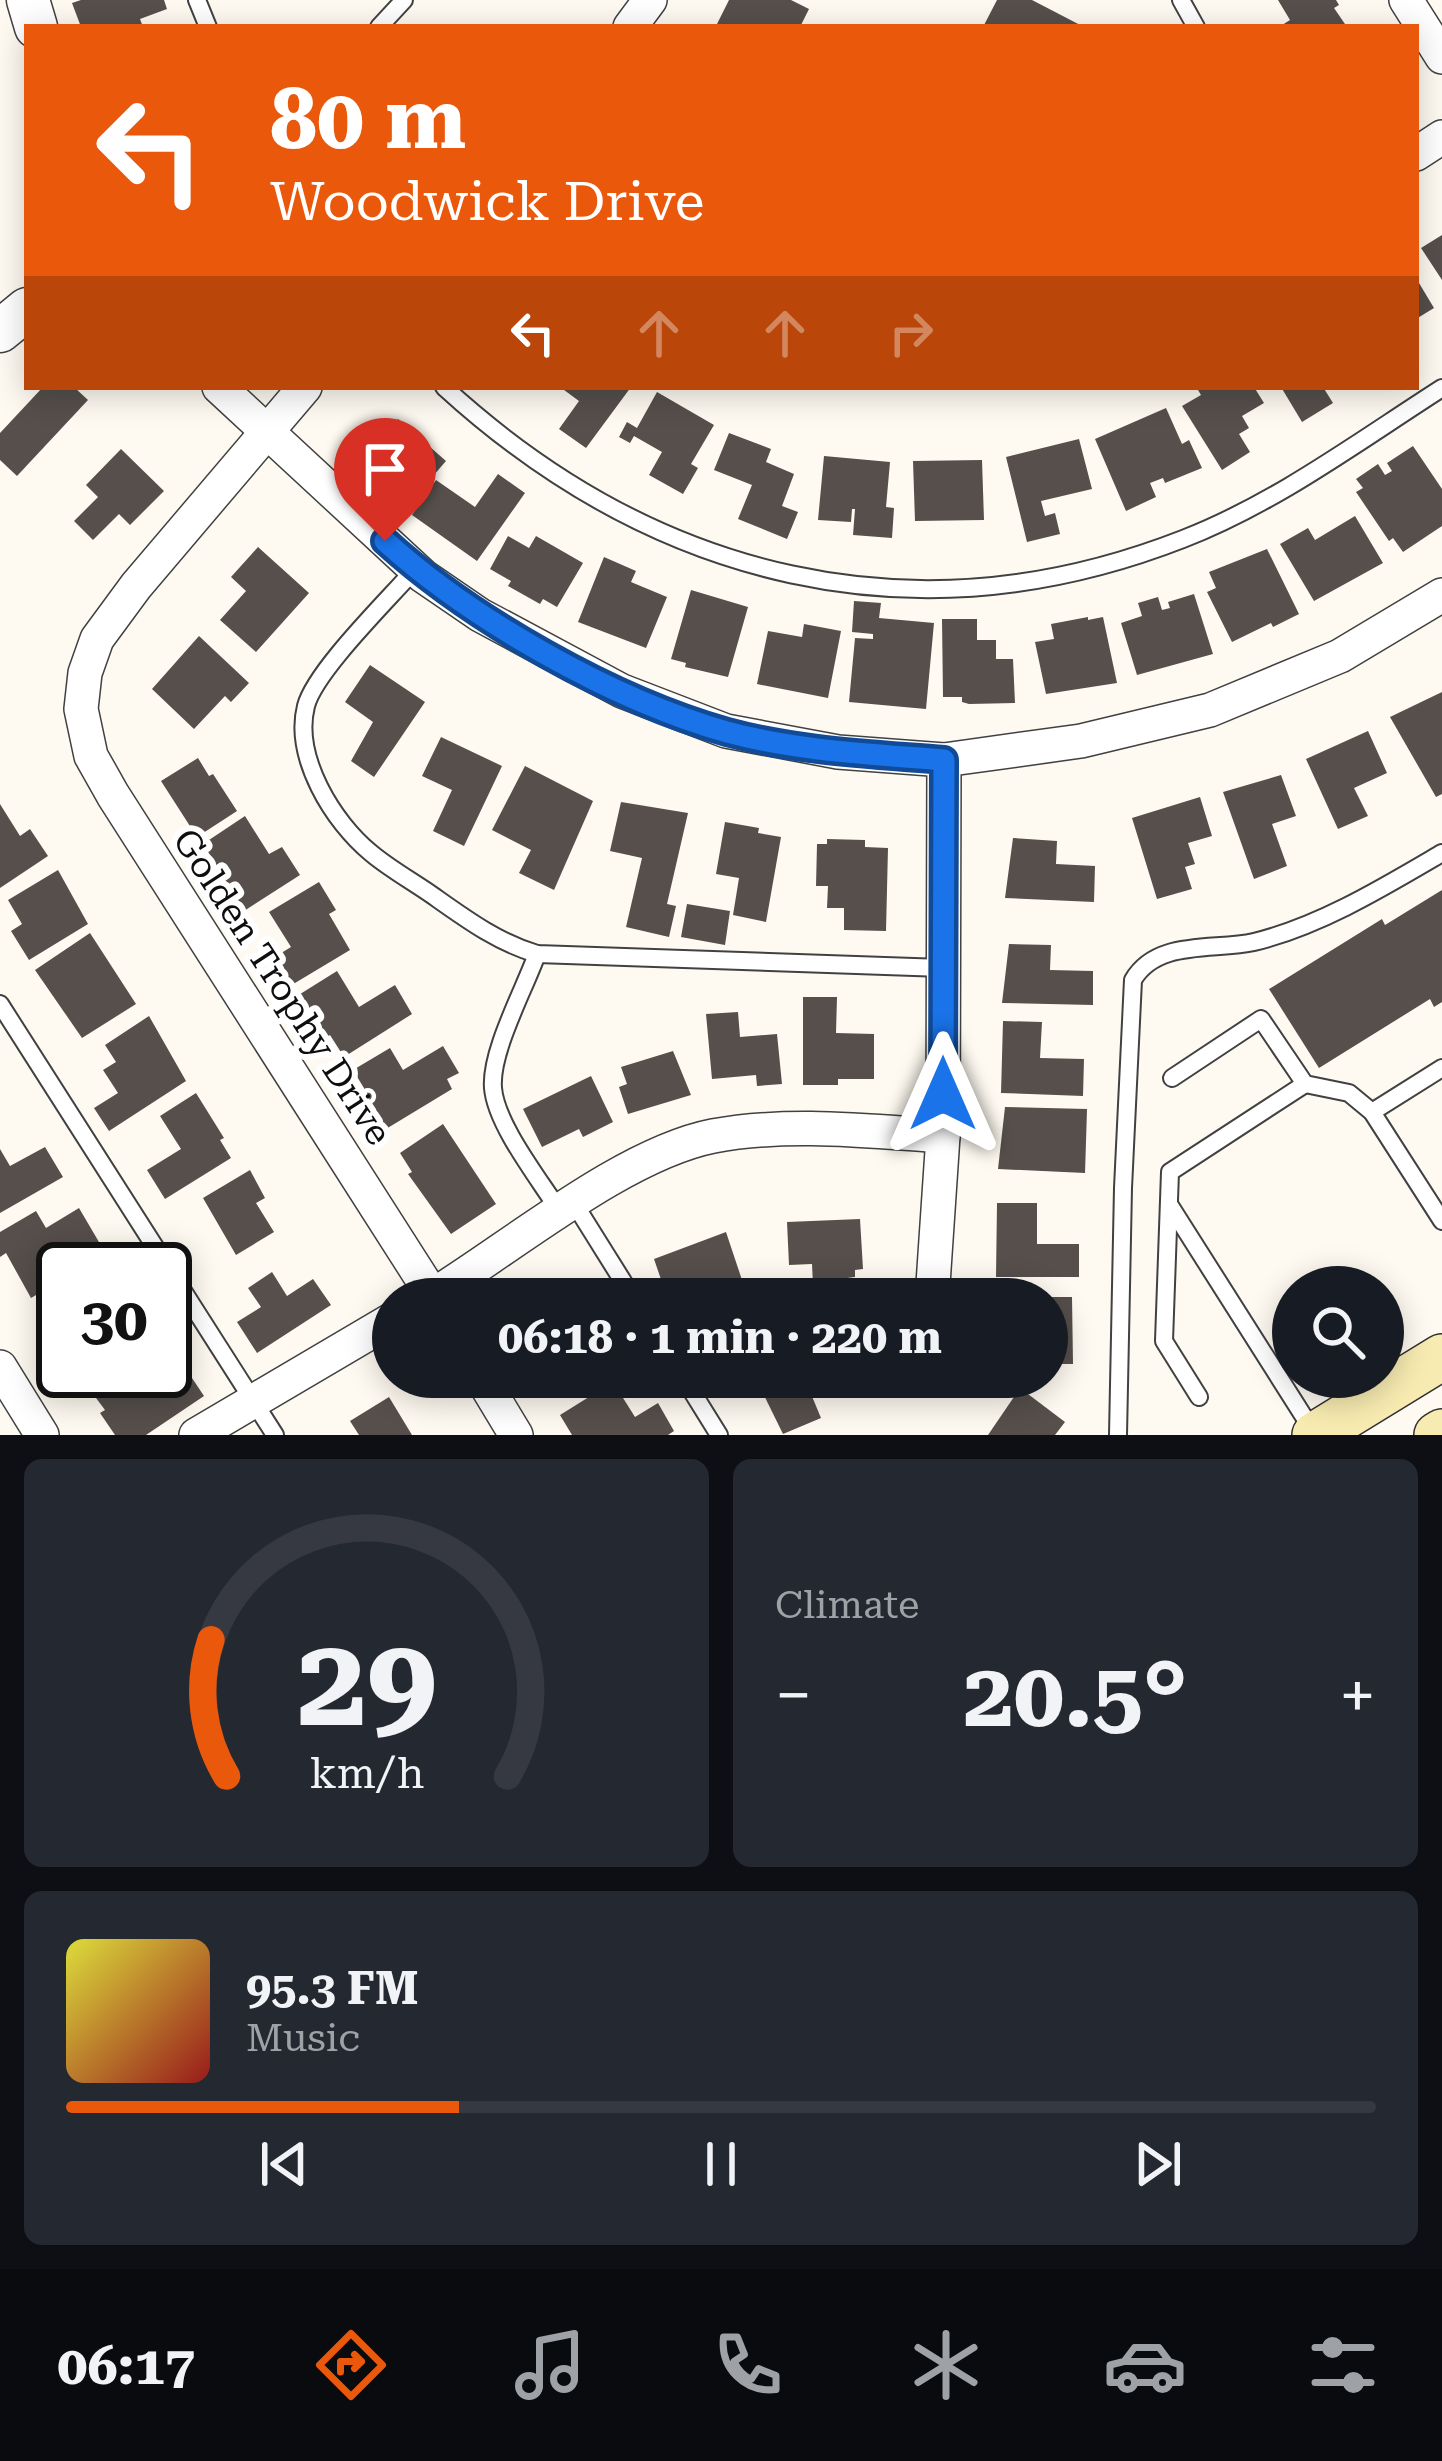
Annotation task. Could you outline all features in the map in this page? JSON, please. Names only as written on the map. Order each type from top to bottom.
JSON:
[{"type":"main road","points":[[1316,1435],[1442,1357]]},
{"type":"street","points":[[1406,0],[1442,57]]},
{"type":"street","points":[[0,332],[24,312]]},
{"type":"street","points":[[222,390],[416,569],[546,653],[622,692],[726,731],[838,752],[944,760],[1081,741],[1210,710],[1340,656],[1442,595]]},
{"type":"street","points":[[264,431],[302,390]]},
{"type":"street","name":"Golden Trophy Drive","points":[[264,431],[97,639],[85,673],[81,710],[91,756],[113,795],[418,1278]]},
{"type":"street","points":[[933,1278],[943,1136],[944,760]]},
{"type":"street","points":[[461,1278],[567,1207],[656,1156],[715,1136],[810,1127],[943,1136]]},
{"type":"street","points":[[196,1435],[372,1331]]},
{"type":"street","points":[[0,1367],[42,1435]]},
{"type":"street","points":[[494,1398],[516,1435]]},
{"type":"lane","points":[[382,24],[404,0]]},
{"type":"lane","points":[[447,390],[489,428],[595,502],[684,543],[728,559],[862,587],[976,589],[1076,573],[1188,537],[1302,477],[1442,388]]},
{"type":"lane","points":[[416,569],[330,667],[307,700],[302,725],[321,789],[368,851],[485,932],[537,954],[943,968]]},
{"type":"lane","points":[[1118,1435],[1133,980],[1141,968],[1166,954],[1252,942],[1305,923],[1442,853]]},
{"type":"lane","points":[[537,954],[493,1071],[493,1093],[500,1115],[619,1278]]},
{"type":"lane","points":[[0,1004],[275,1435]]},
{"type":"lane","points":[[1172,1078],[1261,1019],[1305,1084],[1349,1093],[1372,1112],[1442,1221]]},
{"type":"lane","points":[[1372,1112],[1442,1068]]},
{"type":"lane","points":[[1198,1396],[1164,1341],[1170,1172],[1305,1084]]},
{"type":"lane","points":[[1169,1204],[1316,1435]]},
{"type":"lane","points":[[695,1398],[718,1435]]},
{"type":"building","points":[[164,0],[167,9],[140,19],[142,24],[80,24],[72,3]]},
{"type":"building","points":[[729,0],[791,0],[809,9],[802,24],[717,24]]},
{"type":"building","points":[[997,0],[1032,0],[1078,24],[985,24]]},
{"type":"building","points":[[1278,0],[1336,0],[1339,5],[1334,8],[1345,24],[1284,24],[1290,20]]},
{"type":"building","points":[[1442,235],[1442,280],[1421,248]]},
{"type":"building","points":[[1419,283],[1434,308],[1419,317]]},
{"type":"building","points":[[40,390],[77,390],[88,400],[17,476],[0,460],[0,433]]},
{"type":"building","points":[[564,390],[629,390],[586,448],[559,429],[579,401]]},
{"type":"building","points":[[1198,390],[1256,390],[1264,403],[1242,416],[1249,428],[1239,434],[1250,452],[1222,470],[1182,406],[1201,395]]},
{"type":"building","points":[[1283,390],[1325,390],[1333,403],[1302,422]]},
{"type":"building","points":[[657,392],[714,425],[691,464],[698,468],[683,494],[649,475],[662,452],[634,436],[630,443],[619,437],[627,422],[637,428]]},
{"type":"building","points":[[1166,408],[1182,444],[1189,440],[1202,468],[1165,483],[1163,478],[1150,483],[1156,497],[1126,511],[1095,439]]},
{"type":"building","points":[[398,419],[446,461],[400,514],[343,460],[379,420],[389,429]]},
{"type":"building","points":[[729,433],[771,449],[766,462],[794,474],[782,506],[798,512],[787,539],[738,519],[752,485],[714,470]]},
{"type":"building","points":[[1079,439],[1092,489],[1041,501],[1045,516],[1055,513],[1060,534],[1027,542],[1006,457]]},
{"type":"building","points":[[1413,446],[1442,489],[1442,526],[1403,552],[1393,538],[1389,541],[1356,492],[1363,488],[1356,479],[1378,464],[1385,475],[1392,471],[1387,463]]},
{"type":"building","points":[[121,449],[164,491],[130,525],[119,514],[93,540],[74,521],[98,497],[86,485]]},
{"type":"building","points":[[824,456],[890,462],[886,507],[894,508],[892,538],[853,535],[855,509],[851,522],[818,520]]},
{"type":"building","points":[[982,460],[984,520],[915,521],[913,461]]},
{"type":"building","points":[[498,474],[525,493],[477,561],[412,515],[436,480],[475,507]]},
{"type":"building","points":[[1355,516],[1383,563],[1314,601],[1280,544],[1308,528],[1315,540]]},
{"type":"building","points":[[508,536],[529,548],[536,536],[583,563],[557,607],[543,599],[540,604],[508,586],[511,581],[490,569]]},
{"type":"building","points":[[258,547],[309,593],[256,652],[220,620],[246,591],[231,577]]},
{"type":"building","points":[[1267,549],[1299,614],[1232,642],[1207,592],[1216,588],[1209,572]]},
{"type":"building","points":[[604,557],[636,571],[631,582],[667,597],[646,648],[578,622]]},
{"type":"building","points":[[691,590],[748,607],[728,677],[671,659]]},
{"type":"building","points":[[1194,594],[1213,654],[1137,675],[1121,623],[1142,616],[1138,603],[1158,597],[1162,610],[1170,608],[1168,602]]},
{"type":"building","points":[[854,601],[881,603],[879,618],[934,623],[926,709],[849,702],[855,638],[873,639],[873,634],[852,632]]},
{"type":"building","points":[[1103,617],[1117,683],[1046,694],[1035,642],[1054,639],[1051,624]]},
{"type":"building","points":[[942,619],[977,619],[977,640],[996,640],[996,659],[1013,659],[1015,703],[969,704],[962,697],[943,697]]},
{"type":"building","points":[[804,624],[841,631],[828,698],[757,684],[768,631],[802,637]]},
{"type":"building","points":[[199,636],[249,683],[231,702],[225,696],[194,729],[152,689]]},
{"type":"building","points":[[370,665],[425,702],[374,777],[351,761],[373,722],[345,702]]},
{"type":"building","points":[[1442,692],[1442,794],[1436,797],[1390,717]]},
{"type":"building","points":[[1368,731],[1387,773],[1354,788],[1368,816],[1338,829],[1306,759]]},
{"type":"building","points":[[441,737],[502,766],[464,846],[433,831],[452,790],[422,776]]},
{"type":"building","points":[[198,758],[237,811],[197,837],[161,781]]},
{"type":"building","points":[[525,766],[593,801],[554,890],[519,873],[531,850],[492,830]]},
{"type":"building","points":[[1281,775],[1296,816],[1272,824],[1287,866],[1254,879],[1223,792]]},
{"type":"building","points":[[1200,797],[1212,836],[1188,843],[1195,864],[1185,867],[1192,889],[1157,899],[1132,818]]},
{"type":"building","points":[[621,802],[688,813],[667,904],[676,906],[669,937],[626,927],[642,858],[610,851]]},
{"type":"building","points":[[0,804],[20,836],[30,829],[48,856],[0,888]]},
{"type":"building","points":[[245,816],[269,854],[282,847],[300,875],[244,911],[208,861],[212,858],[203,844]]},
{"type":"building","points":[[725,822],[781,837],[766,922],[733,915],[739,878],[716,874]]},
{"type":"building","points":[[1013,838],[1057,841],[1056,864],[1095,866],[1094,902],[1005,898]]},
{"type":"building","points":[[827,839],[865,840],[865,847],[888,848],[886,931],[844,930],[844,908],[827,908],[828,886],[816,886],[817,844],[827,844]]},
{"type":"building","points":[[58,870],[88,924],[29,960],[11,931],[22,924],[8,900]]},
{"type":"building","points":[[319,882],[336,910],[329,914],[350,950],[290,986],[273,958],[291,947],[269,912]]},
{"type":"building","points":[[1442,890],[1442,1002],[1434,1007],[1430,999],[1319,1068],[1269,989],[1382,919],[1385,925]]},
{"type":"building","points":[[687,904],[730,911],[725,945],[681,937]]},
{"type":"building","points":[[90,933],[136,1004],[82,1038],[35,970]]},
{"type":"building","points":[[1009,944],[1051,945],[1050,970],[1093,971],[1093,1005],[1002,1003]]},
{"type":"building","points":[[337,971],[359,1007],[395,985],[412,1014],[344,1057],[330,1035],[322,1040],[297,996]]},
{"type":"building","points":[[803,997],[837,997],[836,1033],[874,1034],[874,1079],[803,1085]]},
{"type":"building","points":[[738,1012],[740,1037],[777,1034],[782,1084],[757,1086],[756,1075],[712,1079],[706,1014]]},
{"type":"building","points":[[149,1016],[186,1081],[109,1131],[94,1108],[118,1093],[103,1070],[116,1062],[105,1045]]},
{"type":"building","points":[[1003,1021],[1042,1022],[1040,1058],[1084,1059],[1083,1096],[1001,1093]]},
{"type":"building","points":[[443,1046],[459,1073],[447,1079],[452,1089],[381,1132],[363,1102],[370,1098],[353,1070],[390,1048],[403,1070]]},
{"type":"building","points":[[673,1051],[691,1095],[628,1114],[619,1087],[627,1084],[621,1067]]},
{"type":"building","points":[[591,1076],[613,1122],[583,1137],[579,1129],[542,1147],[523,1109]]},
{"type":"building","points":[[196,1093],[231,1158],[165,1199],[147,1170],[181,1149],[160,1116]]},
{"type":"building","points":[[1005,1107],[1087,1109],[1085,1173],[998,1169]]},
{"type":"building","points":[[443,1124],[496,1204],[451,1234],[408,1174],[412,1172],[400,1153]]},
{"type":"building","points":[[45,1147],[63,1177],[0,1213],[0,1149],[10,1166]]},
{"type":"building","points":[[250,1170],[265,1198],[256,1203],[274,1232],[236,1255],[203,1198]]},
{"type":"building","points":[[997,1203],[1037,1203],[1037,1244],[1079,1244],[1079,1277],[996,1277]]},
{"type":"building","points":[[79,1208],[99,1242],[36,1242],[36,1295],[31,1298],[6,1253],[0,1257],[0,1232],[36,1211],[46,1228]]},
{"type":"building","points":[[860,1219],[863,1269],[855,1270],[855,1277],[813,1278],[812,1264],[789,1265],[787,1222]]},
{"type":"building","points":[[726,1232],[741,1278],[660,1278],[654,1259]]},
{"type":"building","points":[[272,1272],[287,1296],[313,1279],[331,1305],[257,1353],[237,1322],[261,1307],[248,1288]]},
{"type":"building","points":[[1068,1297],[1072,1297],[1073,1364],[1068,1364]]},
{"type":"building","points":[[192,1378],[204,1396],[146,1435],[115,1435],[100,1413],[105,1410],[96,1398],[192,1398]]},
{"type":"building","points":[[390,1398],[412,1435],[359,1435],[350,1421]]},
{"type":"building","points":[[587,1398],[623,1398],[635,1417],[658,1403],[674,1431],[668,1435],[572,1435],[560,1415]]},
{"type":"building","points":[[765,1398],[813,1398],[821,1418],[783,1434]]},
{"type":"building","points":[[1013,1398],[1033,1398],[1065,1422],[1055,1435],[988,1435]]},
{"type":"route","points":[[385,541],[423,576],[480,614],[622,692],[726,731],[838,752],[944,760],[943,1094]]}]
